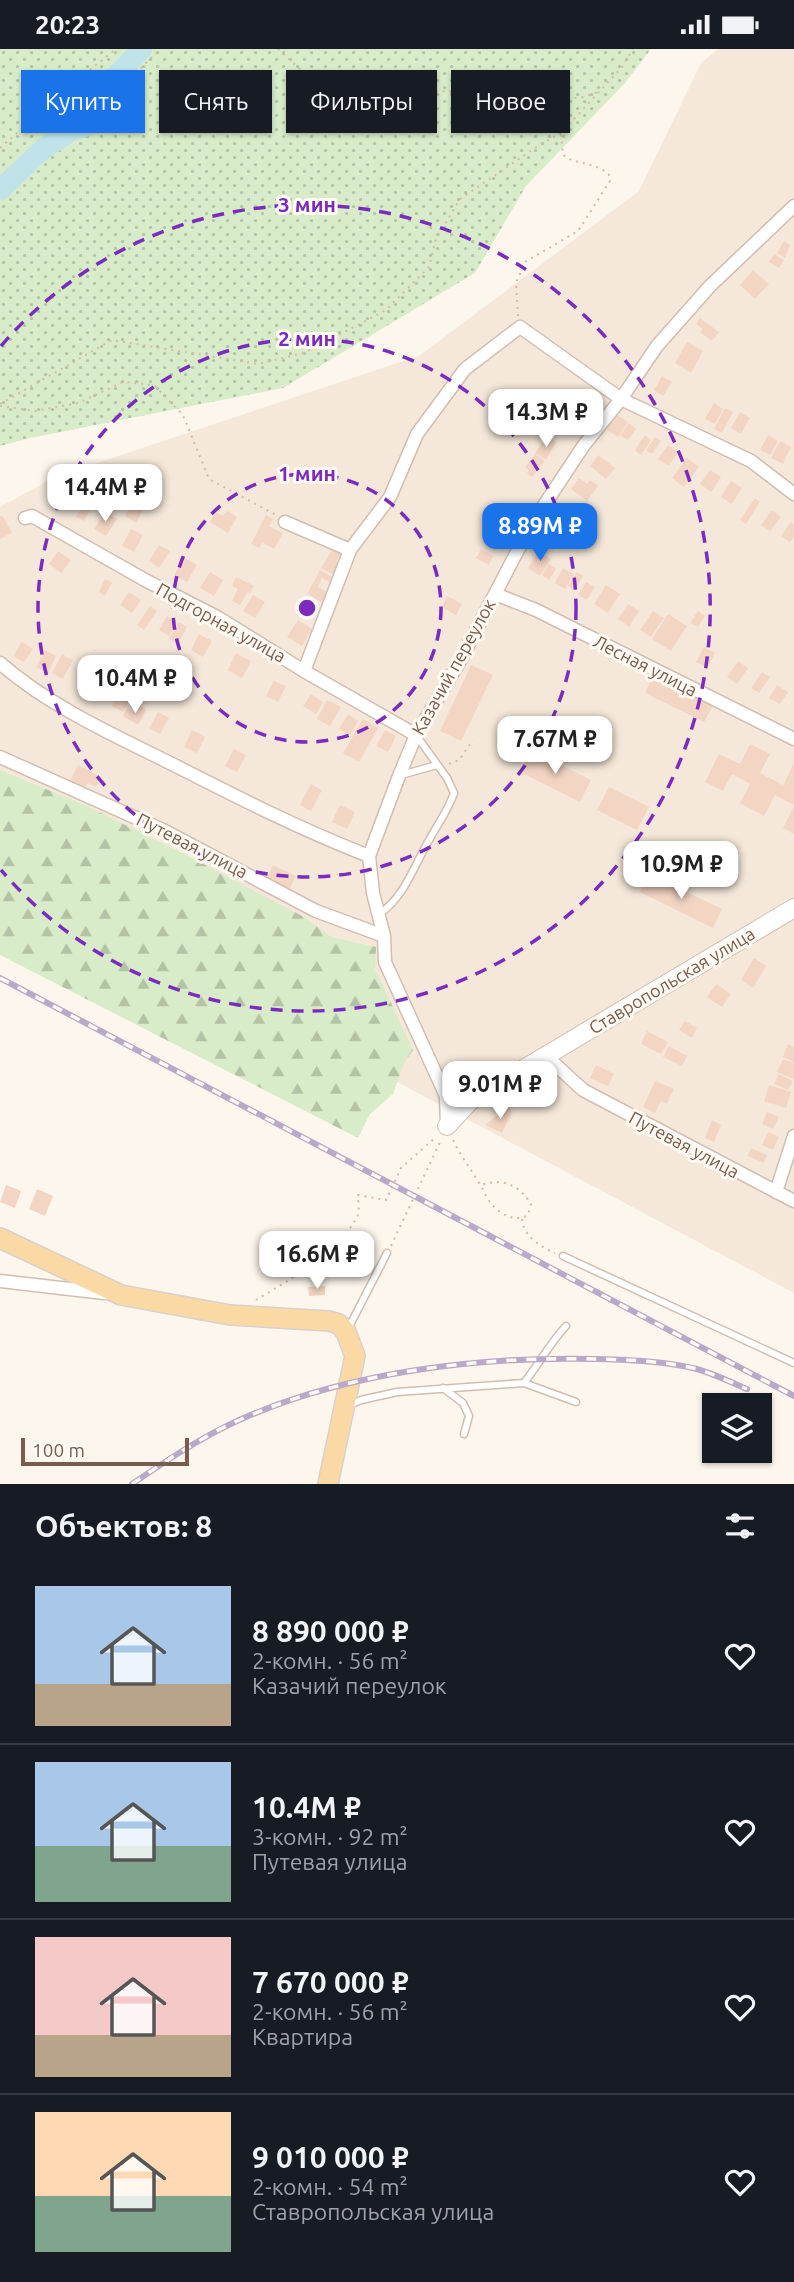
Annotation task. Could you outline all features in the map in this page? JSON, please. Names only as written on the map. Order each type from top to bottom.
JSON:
[{"type":"main road","points":[[0,1238],[121,1295],[230,1315],[329,1321],[339,1324],[346,1332],[355,1356],[328,1484]]},
{"type":"street","name":"Казачий переулок","points":[[447,1126],[446,1096],[385,963],[384,936],[373,893],[369,856],[399,776],[416,735],[461,659],[531,525],[584,445],[621,399],[657,346],[710,286],[792,211]]},
{"type":"street","points":[[304,671],[350,550],[390,497],[417,434],[465,369],[520,327],[621,399],[751,461],[794,494]]},
{"type":"street","name":"Подгорная улица","points":[[25,518],[32,516],[219,618],[304,671],[416,735]]},
{"type":"street","points":[[285,521],[350,550]]},
{"type":"street","name":"Лесная улица","points":[[495,594],[536,610],[794,740]]},
{"type":"street","points":[[0,663],[15,677],[93,725],[307,832],[369,856]]},
{"type":"street","name":"Путевая улица","points":[[0,757],[163,830],[316,911],[384,936]]},
{"type":"street","name":"Ставропольская улица","points":[[447,1126],[470,1101],[794,908]]},
{"type":"street","name":"Путевая улица","points":[[547,1056],[583,1090],[794,1201]]},
{"type":"street","points":[[776,1192],[794,1136]]},
{"type":"street","points":[[0,1281],[121,1295]]},
{"type":"lane","points":[[379,914],[388,908],[405,884],[449,809],[454,793],[416,735]]},
{"type":"lane","points":[[399,776],[438,765]]},
{"type":"lane","points":[[346,1332],[387,1253]]},
{"type":"lane","points":[[563,1255],[794,1363]]},
{"type":"lane","points":[[524,1383],[566,1326]]},
{"type":"lane","points":[[342,1409],[361,1400],[397,1392],[524,1383],[576,1402]]},
{"type":"lane","points":[[443,1388],[463,1403],[470,1416],[464,1434]]},
{"type":"path","points":[[0,148],[116,49]]},
{"type":"path","points":[[139,70],[160,49]]},
{"type":"path","points":[[278,49],[333,95],[348,98],[435,91],[493,92],[526,100],[557,100],[584,97],[599,91]]},
{"type":"path","points":[[570,123],[622,67],[633,49]]},
{"type":"path","points":[[0,405],[112,340],[258,363],[304,353],[386,310],[429,267],[436,239],[460,199],[561,133],[563,155],[576,163],[596,165],[609,175],[610,181],[579,231],[525,261],[516,283],[520,327]]},
{"type":"path","points":[[0,405],[35,411],[78,403],[123,382],[154,385],[183,415],[209,479],[285,521]]},
{"type":"path","points":[[438,765],[459,760],[473,740]]},
{"type":"path","points":[[447,1126],[464,1163],[481,1185],[488,1201],[510,1217],[522,1219],[528,1215],[531,1204],[524,1193],[496,1180],[481,1185]]},
{"type":"path","points":[[387,1253],[447,1126]]},
{"type":"path","points":[[253,1302],[298,1275],[342,1237],[358,1215],[358,1195],[386,1200],[401,1168],[447,1126]]},
{"type":"path","points":[[522,1219],[522,1227],[533,1239],[545,1248],[563,1255]]},
{"type":"path","points":[[298,1275],[333,1264],[362,1272],[375,1279]]},
{"type":"shaded area","points":[[718,49],[794,49],[794,1293],[0,871],[0,507],[55,477],[419,356],[639,191],[701,63]]},
{"type":"green space","points":[[0,49],[651,49],[625,83],[526,186],[475,273],[283,388],[0,446]]},
{"type":"green space","points":[[0,770],[87,806],[194,859],[304,917],[331,937],[376,947],[375,969],[413,1050],[404,1063],[393,1094],[370,1114],[358,1138],[0,955]]},
{"type":"building","points":[[784,241],[790,245],[785,258],[777,253]]},
{"type":"building","points":[[774,254],[784,260],[779,268],[769,262]]},
{"type":"building","points":[[753,270],[769,284],[755,299],[740,285]]},
{"type":"building","points":[[700,318],[719,332],[712,341],[700,332],[703,329],[696,324]]},
{"type":"building","points":[[687,342],[703,351],[691,373],[675,363]]},
{"type":"building","points":[[662,376],[672,382],[663,396],[654,390]]},
{"type":"building","points":[[714,403],[723,409],[715,424],[705,419]]},
{"type":"building","points":[[725,408],[733,412],[722,433],[714,429]]},
{"type":"building","points":[[740,412],[750,418],[741,434],[731,428]]},
{"type":"building","points":[[616,414],[628,422],[618,437],[606,429]]},
{"type":"building","points":[[629,423],[636,429],[628,440],[620,435]]},
{"type":"building","points":[[645,435],[651,440],[641,455],[635,450]]},
{"type":"building","points":[[768,435],[778,441],[770,455],[760,450]]},
{"type":"building","points":[[655,437],[661,441],[652,454],[646,450]]},
{"type":"building","points":[[545,439],[550,443],[552,439],[556,442],[546,460],[535,453]]},
{"type":"building","points":[[780,441],[791,447],[783,464],[771,458]]},
{"type":"building","points":[[668,445],[678,452],[669,466],[658,459]]},
{"type":"building","points":[[535,454],[545,461],[532,477],[525,467]]},
{"type":"building","points":[[598,455],[615,468],[606,479],[590,466]]},
{"type":"building","points":[[687,458],[699,467],[684,487],[672,478]]},
{"type":"building","points":[[710,470],[721,477],[711,492],[700,484]]},
{"type":"building","points":[[579,478],[587,484],[590,480],[598,486],[587,501],[571,489]]},
{"type":"building","points":[[731,481],[742,488],[732,504],[721,497]]},
{"type":"building","points":[[755,498],[760,502],[746,524],[740,520]]},
{"type":"building","points":[[87,499],[94,503],[84,521],[76,517]]},
{"type":"building","points":[[133,502],[144,508],[136,523],[125,516]]},
{"type":"building","points":[[772,510],[781,517],[770,531],[761,525]]},
{"type":"building","points":[[227,511],[237,517],[228,533],[210,522],[216,512],[223,516]]},
{"type":"building","points":[[105,512],[117,519],[106,536],[94,529]]},
{"type":"building","points":[[2,515],[12,533],[0,539],[0,517]]},
{"type":"building","points":[[266,515],[273,519],[269,526],[283,533],[274,549],[262,542],[259,548],[251,544]]},
{"type":"building","points":[[791,522],[794,524],[794,537],[790,542],[781,536]]},
{"type":"building","points":[[131,529],[143,535],[134,552],[122,546]]},
{"type":"building","points":[[159,545],[170,551],[159,568],[149,561]]},
{"type":"building","points":[[481,549],[493,556],[489,565],[476,558]]},
{"type":"building","points":[[332,550],[340,554],[336,561],[342,564],[336,576],[321,568]]},
{"type":"building","points":[[58,551],[71,560],[61,573],[49,564]]},
{"type":"building","points":[[539,551],[551,559],[540,576],[528,568]]},
{"type":"building","points":[[184,558],[197,565],[187,582],[174,575]]},
{"type":"building","points":[[549,564],[556,569],[549,580],[542,575]]},
{"type":"building","points":[[563,568],[574,574],[565,589],[555,583]]},
{"type":"building","points":[[320,570],[336,579],[333,584],[322,578],[318,587],[329,593],[323,603],[307,594]]},
{"type":"building","points":[[210,572],[223,580],[214,596],[200,588]]},
{"type":"building","points":[[577,572],[583,576],[575,590],[568,586]]},
{"type":"building","points":[[236,577],[254,586],[240,605],[232,601],[238,589],[232,586]]},
{"type":"building","points":[[105,579],[112,583],[105,596],[99,592]]},
{"type":"building","points":[[586,582],[595,587],[587,600],[578,595]]},
{"type":"building","points":[[606,585],[620,594],[608,613],[594,604]]},
{"type":"building","points":[[129,592],[141,600],[132,613],[120,605]]},
{"type":"building","points":[[253,595],[265,602],[255,618],[243,611]]},
{"type":"building","points":[[447,596],[462,604],[456,615],[442,607]]},
{"type":"building","points":[[628,604],[639,611],[629,627],[618,619]]},
{"type":"building","points":[[150,606],[157,611],[144,630],[137,625]]},
{"type":"building","points":[[653,611],[664,618],[651,637],[640,630]]},
{"type":"building","points":[[698,611],[705,616],[698,627],[690,623]]},
{"type":"building","points":[[668,614],[687,626],[671,651],[652,639]]},
{"type":"building","points":[[167,616],[177,623],[169,636],[159,630]]},
{"type":"building","points":[[298,620],[312,629],[302,646],[287,637]]},
{"type":"building","points":[[179,622],[187,627],[178,644],[169,639]]},
{"type":"building","points":[[199,634],[212,641],[203,657],[191,650]]},
{"type":"building","points":[[22,642],[33,649],[24,662],[13,656]]},
{"type":"building","points":[[704,647],[715,653],[707,668],[696,662]]},
{"type":"building","points":[[45,650],[56,656],[48,673],[36,667]]},
{"type":"building","points":[[236,653],[251,661],[242,678],[228,670]]},
{"type":"building","points":[[62,654],[73,660],[63,679],[52,673]]},
{"type":"building","points":[[738,661],[748,668],[737,684],[727,677]]},
{"type":"building","points":[[471,665],[493,675],[461,741],[440,731]]},
{"type":"building","points":[[762,672],[770,677],[759,693],[751,688]]},
{"type":"building","points":[[654,674],[714,703],[704,722],[645,693]]},
{"type":"building","points":[[274,681],[286,686],[278,702],[266,696]]},
{"type":"building","points":[[777,685],[788,692],[780,704],[769,698]]},
{"type":"building","points":[[121,691],[131,697],[123,712],[112,706]]},
{"type":"building","points":[[311,694],[323,702],[316,714],[303,706]]},
{"type":"building","points":[[327,700],[341,707],[330,726],[317,719]]},
{"type":"building","points":[[138,705],[146,710],[138,725],[123,716],[127,708],[134,712]]},
{"type":"building","points":[[158,712],[169,718],[160,734],[149,728]]},
{"type":"building","points":[[348,714],[358,721],[350,735],[339,729]]},
{"type":"building","points":[[363,719],[378,728],[359,762],[343,753]]},
{"type":"building","points":[[192,730],[205,737],[197,753],[184,747]]},
{"type":"building","points":[[385,730],[396,736],[388,752],[376,746]]},
{"type":"building","points":[[750,744],[770,754],[760,773],[783,785],[794,763],[794,805],[775,795],[764,816],[740,803],[750,784],[732,774],[723,791],[705,782],[719,754],[740,764]]},
{"type":"building","points":[[234,749],[246,755],[237,772],[225,766]]},
{"type":"building","points":[[531,750],[591,780],[580,802],[520,772]]},
{"type":"building","points":[[78,765],[101,777],[96,787],[88,783],[85,788],[70,780]]},
{"type":"building","points":[[311,784],[322,790],[311,811],[300,805]]},
{"type":"building","points":[[609,787],[649,807],[637,830],[597,810]]},
{"type":"building","points":[[340,805],[355,812],[347,829],[332,822]]},
{"type":"building","points":[[794,806],[794,834],[783,828]]},
{"type":"building","points":[[273,865],[296,876],[289,890],[267,878]]},
{"type":"building","points":[[649,874],[722,909],[713,928],[640,892]]},
{"type":"building","points":[[754,958],[766,966],[753,988],[741,980]]},
{"type":"building","points":[[716,984],[731,994],[722,1007],[707,997]]},
{"type":"building","points":[[685,1021],[697,1028],[692,1038],[679,1030]]},
{"type":"building","points":[[647,1031],[668,1042],[661,1054],[641,1044]]},
{"type":"building","points":[[788,1044],[794,1047],[794,1062],[783,1057]]},
{"type":"building","points":[[669,1046],[687,1056],[682,1066],[663,1057]]},
{"type":"building","points":[[783,1059],[794,1063],[794,1079],[777,1072]]},
{"type":"building","points":[[596,1065],[614,1074],[608,1086],[590,1078]]},
{"type":"building","points":[[779,1074],[793,1081],[788,1090],[774,1084]]},
{"type":"building","points":[[655,1081],[674,1089],[667,1104],[661,1101],[655,1113],[643,1107]]},
{"type":"building","points":[[769,1085],[791,1092],[786,1108],[764,1101]]},
{"type":"building","points":[[508,1107],[512,1113],[502,1133],[485,1125]]},
{"type":"building","points":[[767,1112],[779,1117],[773,1129],[762,1124]]},
{"type":"building","points":[[712,1120],[721,1125],[714,1142],[705,1138]]},
{"type":"building","points":[[768,1132],[779,1137],[773,1150],[762,1145]]},
{"type":"building","points":[[751,1148],[767,1155],[764,1163],[748,1156]]},
{"type":"building","points":[[6,1185],[21,1191],[15,1208],[0,1202]]},
{"type":"building","points":[[37,1189],[53,1196],[45,1216],[29,1209]]},
{"type":"building","points":[[325,1286],[325,1295],[309,1296],[308,1287]]},
{"type":"waterway","points":[[0,190],[44,148],[71,131],[89,125],[103,113],[112,80],[142,49]]},
{"type":"railway","points":[[0,978],[794,1396]]},
{"type":"railway","points":[[132,1484],[210,1435],[279,1404],[322,1390],[413,1371],[506,1361],[635,1360],[697,1369],[747,1389]]}]
